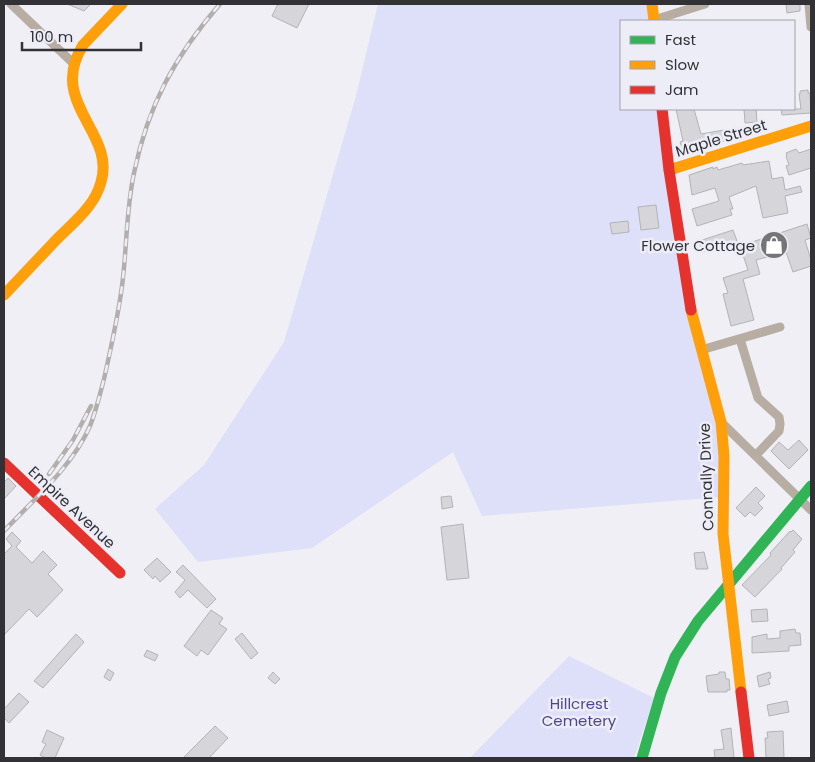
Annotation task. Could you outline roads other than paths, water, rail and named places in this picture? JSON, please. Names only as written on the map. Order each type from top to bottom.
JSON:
[{"type":"street","points":[[11,4],[74,64]]},
{"type":"street","points":[[4,295],[90,206],[99,193],[104,175],[104,159],[99,145],[74,98],[72,81],[74,64],[86,42],[122,4]]},
{"type":"street","points":[[652,4],[654,20]]},
{"type":"street","points":[[657,20],[705,4]]},
{"type":"street","points":[[809,4],[811,26]]},
{"type":"street","name":"Connally Drive","points":[[662,110],[669,170],[692,313],[721,422],[724,456],[723,534],[749,758]]},
{"type":"street","name":"Maple Street","points":[[669,170],[811,126]]},
{"type":"street","points":[[701,350],[780,327]]},
{"type":"street","points":[[740,339],[758,398],[779,417],[780,424],[779,431],[756,456]]},
{"type":"street","points":[[721,422],[811,510]]},
{"type":"street","name":"Empire Avenue","points":[[4,463],[120,573]]},
{"type":"street","points":[[642,758],[660,693],[676,657],[698,620],[811,486]]},
{"type":"railway","points":[[4,531],[63,469],[90,426],[112,344],[124,272],[129,201],[134,173],[147,125],[155,103],[177,62],[204,23],[220,4]]},
{"type":"railway","points":[[49,474],[73,440],[91,406]]},
{"type":"place","name":"Flower Cottage","points":[[774,245]]},
{"type":"park label","name":"Hillcrest Cemetery","points":[[579,712]]}]
